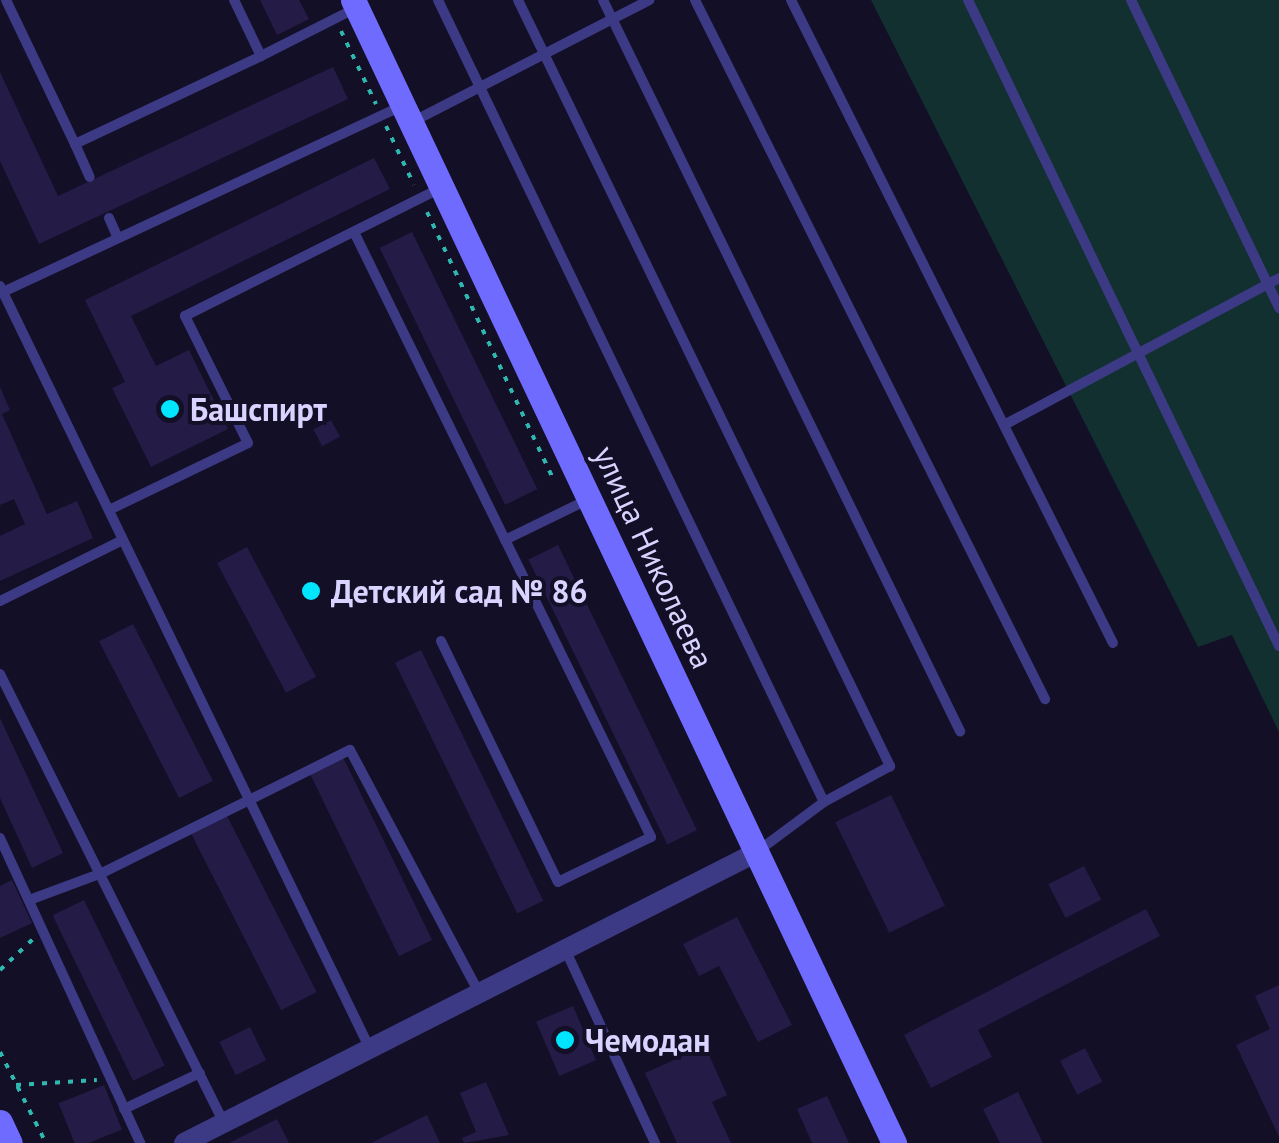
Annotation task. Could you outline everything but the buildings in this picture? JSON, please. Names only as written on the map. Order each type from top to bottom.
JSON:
[{"type":"main road","name":"улица Николаева","points":[[355,4],[894,1143]]},
{"type":"main road","points":[[0,1122],[10,1143]]},
{"type":"street","points":[[184,1143],[757,852]]},
{"type":"lane","points":[[6,0],[90,177]]},
{"type":"lane","points":[[234,0],[261,56]]},
{"type":"lane","points":[[438,0],[824,802]]},
{"type":"lane","points":[[518,0],[890,766],[824,802],[757,852]]},
{"type":"lane","points":[[603,0],[960,732]]},
{"type":"lane","points":[[370,1049],[244,800],[1,289],[407,114],[479,87],[649,0]]},
{"type":"lane","points":[[695,0],[1044,699]]},
{"type":"lane","points":[[791,0],[1113,643]]},
{"type":"lane","points":[[968,0],[1279,646]]},
{"type":"lane","points":[[1132,0],[1279,308]]},
{"type":"lane","points":[[75,144],[261,56],[355,4]]},
{"type":"lane","points":[[108,510],[248,443],[185,316],[442,188]]},
{"type":"lane","points":[[109,218],[118,238]]},
{"type":"lane","points":[[354,232],[651,837],[558,882],[441,641]]},
{"type":"lane","points":[[1004,425],[1279,278]]},
{"type":"lane","points":[[505,540],[590,498]]},
{"type":"lane","points":[[0,601],[123,540]]},
{"type":"lane","points":[[0,674],[224,1123]]},
{"type":"lane","points":[[32,898],[102,873],[344,749],[356,753],[479,993]]},
{"type":"lane","points":[[0,838],[32,898],[140,1143]]},
{"type":"lane","points":[[565,950],[656,1143]]},
{"type":"lane","points":[[124,1109],[200,1073]]},
{"type":"path","points":[[0,970],[45,928]]},
{"type":"path","points":[[0,1052],[46,1143]]},
{"type":"path","points":[[16,1085],[111,1080]]},
{"type":"green space","points":[[871,0],[1279,0],[1279,732],[1232,635],[1198,647]]},
{"type":"place","name":"Башспирт","points":[[170,409]]},
{"type":"place","name":"Детский сад № 86","points":[[311,591]]},
{"type":"place","name":"Чемодан","points":[[565,1040]]}]
